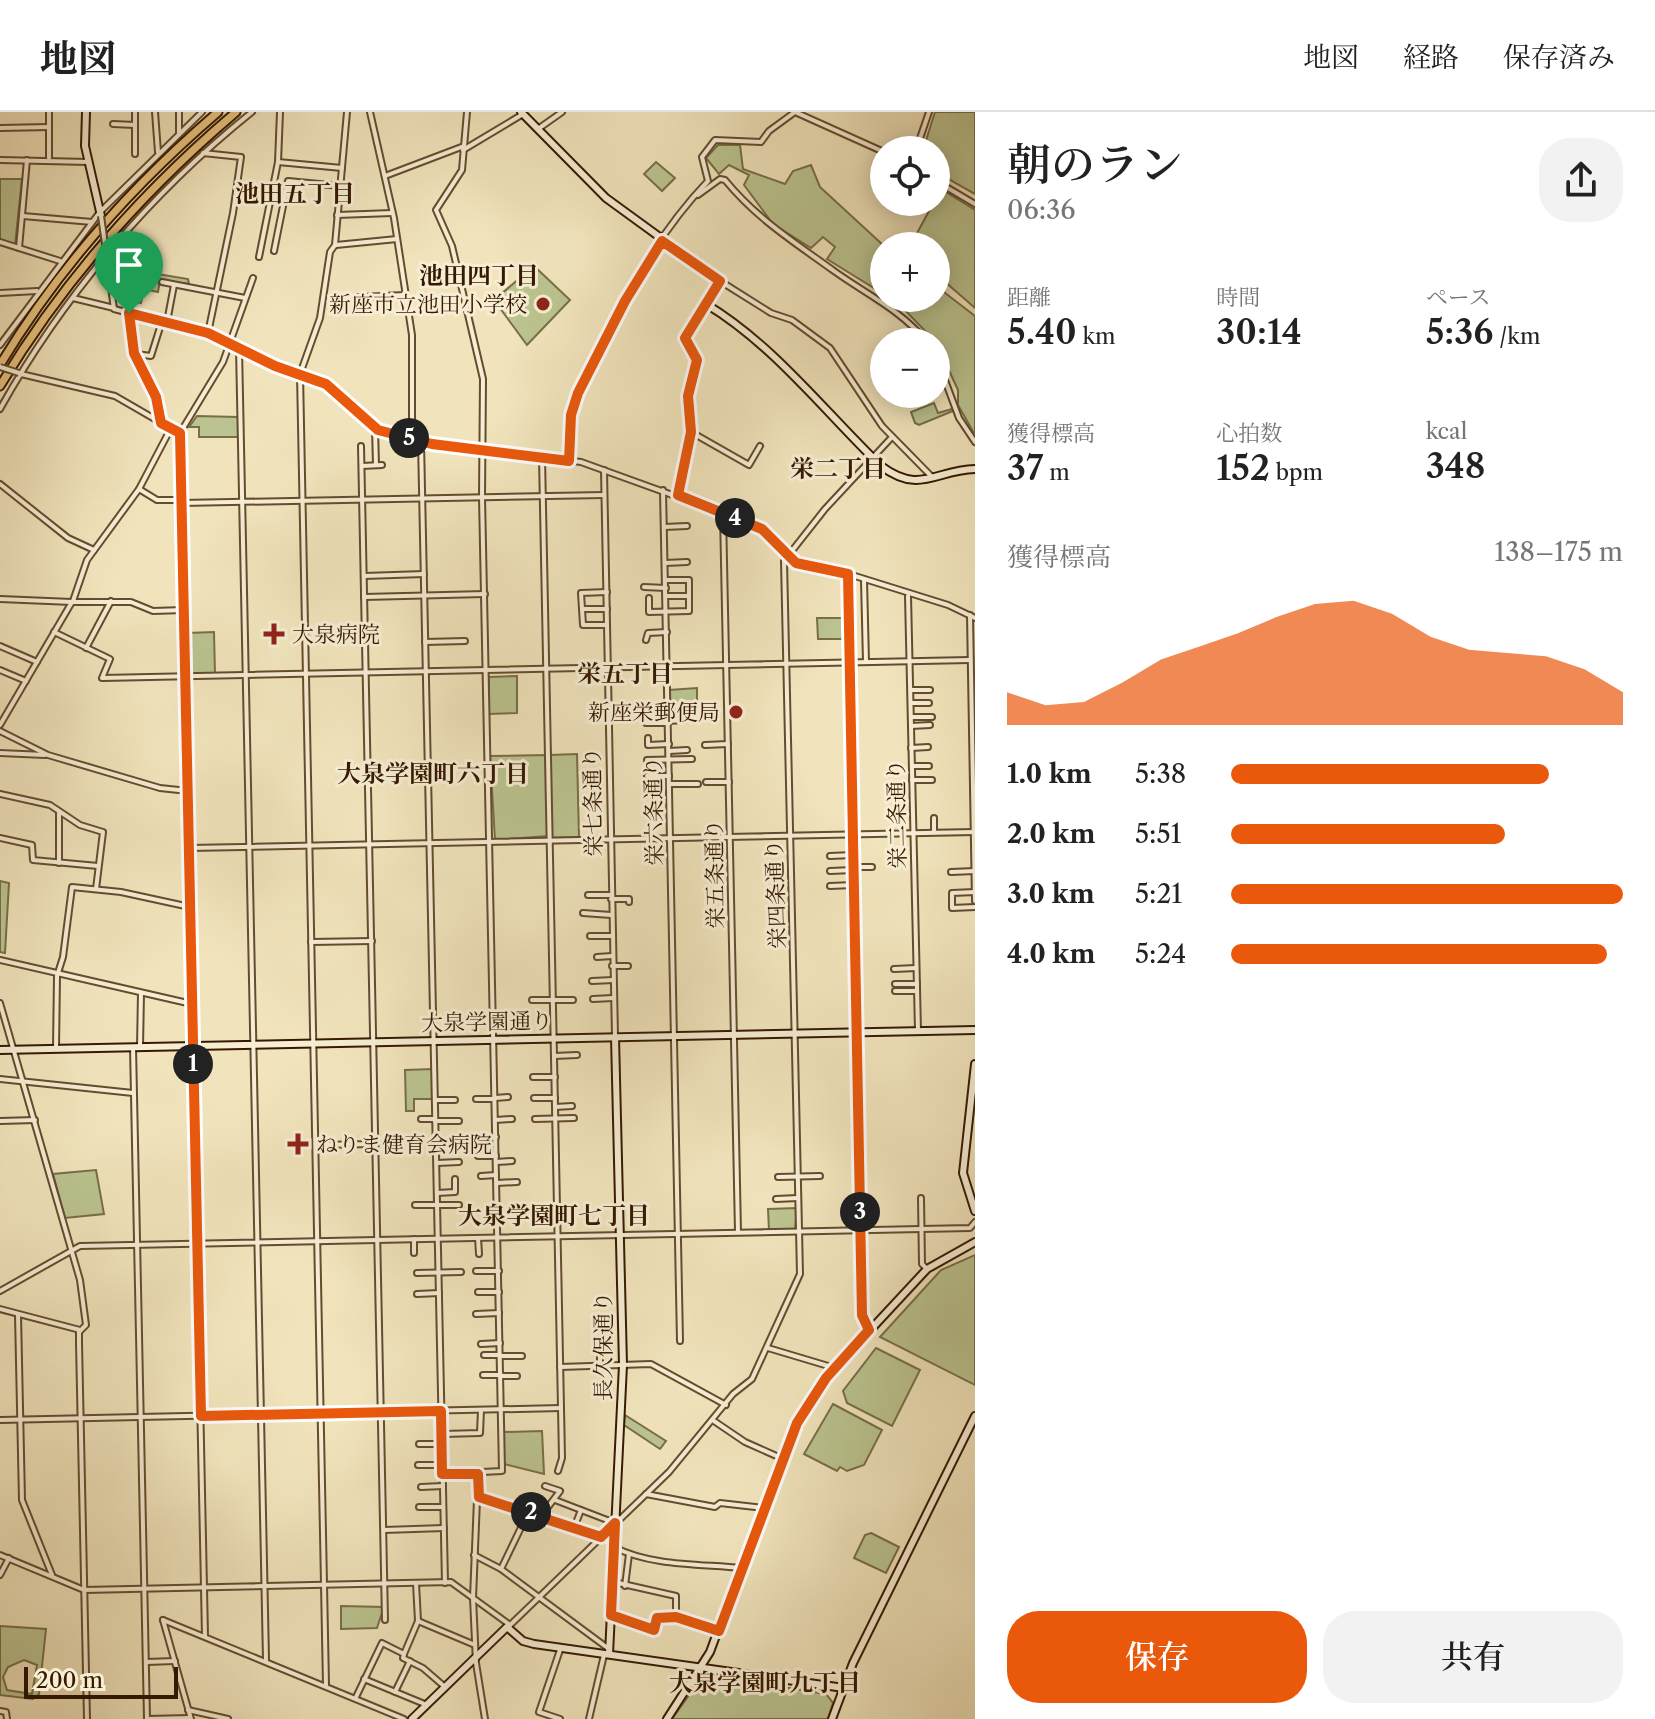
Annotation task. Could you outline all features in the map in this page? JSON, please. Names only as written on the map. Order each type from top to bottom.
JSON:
[{"type":"highway","points":[[0,366],[55,286],[106,221],[160,165],[218,112]]},
{"type":"highway","points":[[0,386],[83,266],[143,197],[236,112]]},
{"type":"street","points":[[49,112],[49,159]]},
{"type":"street","points":[[86,112],[85,146],[100,214],[114,309]]},
{"type":"street","points":[[135,112],[135,154]]},
{"type":"street","points":[[155,112],[158,152]]},
{"type":"street","points":[[179,112],[179,133]]},
{"type":"street","points":[[0,345],[37,291],[92,222],[158,152],[202,112]]},
{"type":"street","points":[[0,409],[20,373],[107,254],[162,193],[252,112]]},
{"type":"street","points":[[259,257],[278,162],[280,112]]},
{"type":"street","points":[[326,1685],[300,374],[320,318],[330,252],[335,245],[347,112]]},
{"type":"street","points":[[370,112],[397,239],[412,335],[412,439]]},
{"type":"street","points":[[442,1474],[502,1471],[482,497],[483,379],[452,246],[436,210],[462,170],[467,112]]},
{"type":"street","points":[[536,130],[562,112]]},
{"type":"street","points":[[571,460],[571,415],[578,393],[625,301],[662,241],[708,181],[702,157],[715,140],[761,142],[769,131],[795,112],[870,146]]},
{"type":"street","points":[[921,136],[929,112]]},
{"type":"street","points":[[385,176],[464,148],[522,113],[606,198],[662,241],[771,313],[792,320],[830,348],[892,437],[925,467],[933,479]]},
{"type":"street","points":[[113,124],[135,125]]},
{"type":"street","points":[[0,128],[49,127]]},
{"type":"street","points":[[203,153],[241,157],[208,333]]},
{"type":"street","points":[[0,160],[89,162]]},
{"type":"street","points":[[19,248],[27,160]]},
{"type":"street","points":[[278,162],[342,168]]},
{"type":"street","points":[[692,198],[720,179],[725,180],[770,228],[869,291],[914,328]]},
{"type":"street","points":[[274,251],[288,181],[340,186]]},
{"type":"street","points":[[950,189],[975,204]]},
{"type":"street","points":[[337,215],[392,213]]},
{"type":"street","points":[[22,216],[92,222]]},
{"type":"street","points":[[335,245],[397,239]]},
{"type":"street","points":[[0,242],[60,261]]},
{"type":"street","points":[[205,1636],[180,433],[203,400],[230,343],[253,278]]},
{"type":"street","points":[[678,495],[691,432],[688,396],[697,356],[685,338],[720,281]]},
{"type":"street","points":[[162,282],[245,298]]},
{"type":"street","points":[[134,353],[151,356],[175,284]]},
{"type":"street","points":[[0,293],[37,291]]},
{"type":"street","points":[[359,297],[405,295]]},
{"type":"street","points":[[73,298],[208,333],[326,384],[375,428],[421,442],[571,460],[604,470],[678,495],[762,529],[787,556],[808,568],[848,574],[972,616],[970,660],[975,901]]},
{"type":"street","points":[[706,304],[737,325],[784,367],[874,460],[904,480],[933,479],[975,469]]},
{"type":"street","points":[[129,313],[134,353],[156,397],[161,423]]},
{"type":"street","points":[[239,348],[266,1660]]},
{"type":"street","points":[[0,366],[115,396],[180,433]]},
{"type":"street","points":[[950,394],[959,418],[975,442]]},
{"type":"street","points":[[171,428],[139,489],[94,550],[72,601],[0,728],[48,755],[160,788],[188,791]]},
{"type":"street","points":[[362,466],[379,465],[375,428]]},
{"type":"street","points":[[691,432],[749,465],[760,446]]},
{"type":"street","points":[[787,556],[825,509],[874,460],[892,437]]},
{"type":"street","points":[[421,442],[445,1583]]},
{"type":"street","points":[[361,446],[385,1620]]},
{"type":"street","points":[[542,457],[562,1458],[558,1471]]},
{"type":"street","name":"栄七条通り","points":[[604,470],[615,1037]]},
{"type":"street","points":[[0,484],[68,538],[94,550]]},
{"type":"street","points":[[139,489],[157,500],[242,503],[604,495]]},
{"type":"street","name":"栄六条通り","points":[[663,490],[680,1341]]},
{"type":"street","name":"栄五条通り","points":[[723,514],[739,1232]]},
{"type":"street","points":[[664,527],[687,526]]},
{"type":"street","name":"栄四条通り","points":[[508,1626],[646,1494],[752,1379],[800,1274],[784,561],[787,556]]},
{"type":"street","points":[[665,563],[687,562]]},
{"type":"street","points":[[364,576],[424,574]]},
{"type":"street","points":[[848,574],[862,1315],[869,1330]]},
{"type":"street","points":[[649,598],[649,612],[689,611],[689,580],[666,580]]},
{"type":"street","points":[[864,580],[866,662]]},
{"type":"street","points":[[644,587],[666,588]]},
{"type":"street","points":[[607,592],[581,593],[583,625],[607,625]]},
{"type":"street","points":[[364,597],[485,594]]},
{"type":"street","points":[[666,596],[689,596]]},
{"type":"street","name":"栄二条通り","points":[[908,596],[918,1031]]},
{"type":"street","points":[[0,599],[111,601],[137,603],[153,611],[184,610]]},
{"type":"street","points":[[86,648],[111,601]]},
{"type":"street","points":[[582,609],[607,609]]},
{"type":"street","points":[[54,632],[110,659],[102,678],[970,660]]},
{"type":"street","points":[[646,640],[648,633],[667,632]]},
{"type":"street","points":[[425,642],[465,641]]},
{"type":"street","points":[[0,646],[37,662]]},
{"type":"street","points":[[0,670],[26,681]]},
{"type":"street","points":[[911,690],[930,690]]},
{"type":"street","points":[[911,703],[929,703]]},
{"type":"street","points":[[646,715],[646,723],[684,720]]},
{"type":"street","points":[[911,717],[932,717]]},
{"type":"street","points":[[911,726],[930,725]]},
{"type":"street","points":[[648,738],[648,745],[687,750]]},
{"type":"street","points":[[705,745],[728,744]]},
{"type":"street","points":[[911,748],[928,747]]},
{"type":"street","points":[[0,753],[48,755]]},
{"type":"street","points":[[647,760],[692,759]]},
{"type":"street","points":[[912,766],[929,766]]},
{"type":"street","points":[[647,776],[669,776]]},
{"type":"street","points":[[912,780],[932,780]]},
{"type":"street","points":[[706,782],[729,782]]},
{"type":"street","points":[[669,784],[698,784]]},
{"type":"street","points":[[0,794],[50,805],[80,825],[103,832],[96,889]]},
{"type":"street","points":[[59,812],[59,863]]},
{"type":"street","points":[[934,818],[934,832]]},
{"type":"street","points":[[189,848],[974,832]]},
{"type":"street","points":[[0,838],[32,845],[33,860],[99,866]]},
{"type":"street","points":[[830,856],[853,855]]},
{"type":"street","points":[[830,871],[872,867]]},
{"type":"street","points":[[951,872],[975,871]]},
{"type":"street","points":[[830,886],[853,885]]},
{"type":"street","points":[[56,1048],[58,974],[72,887],[190,907]]},
{"type":"street","points":[[975,892],[952,893],[952,908],[975,907]]},
{"type":"street","points":[[588,895],[629,899],[629,902]]},
{"type":"street","points":[[583,913],[611,915]]},
{"type":"street","points":[[590,936],[612,936]]},
{"type":"street","points":[[311,942],[372,941]]},
{"type":"street","points":[[597,957],[612,956]]},
{"type":"street","points":[[0,960],[192,1004]]},
{"type":"street","points":[[612,966],[628,966]]},
{"type":"street","points":[[894,969],[916,968]]},
{"type":"street","points":[[592,981],[613,980]]},
{"type":"street","points":[[895,984],[917,984]]},
{"type":"street","points":[[895,991],[917,991]]},
{"type":"street","points":[[141,993],[134,1093],[146,1719],[190,1718],[163,1620],[404,1719]]},
{"type":"street","points":[[593,999],[613,998]]},
{"type":"street","points":[[532,1000],[573,1000]]},
{"type":"street","points":[[0,1003],[72,1251],[85,1309],[86,1325],[80,1330]]},
{"type":"street","name":"大泉学園通り","points":[[0,1050],[975,1030]]},
{"type":"street","name":"長久保通り","points":[[608,1652],[623,1365],[615,1037]]},
{"type":"street","points":[[554,1056],[577,1055]]},
{"type":"street","points":[[975,1064],[963,1173],[975,1211]]},
{"type":"street","points":[[533,1077],[555,1077]]},
{"type":"street","points":[[0,1079],[134,1093]]},
{"type":"street","points":[[476,1099],[508,1097]]},
{"type":"street","points":[[534,1098],[555,1098]]},
{"type":"street","points":[[435,1100],[455,1100]]},
{"type":"street","points":[[555,1107],[572,1106]]},
{"type":"street","points":[[535,1119],[574,1118]]},
{"type":"street","points":[[421,1119],[459,1121]]},
{"type":"street","points":[[495,1120],[512,1119]]},
{"type":"street","points":[[0,1121],[35,1120]]},
{"type":"street","points":[[474,1137],[496,1137]]},
{"type":"street","points":[[316,1145],[376,1144]]},
{"type":"street","points":[[478,1156],[512,1161]]},
{"type":"street","points":[[436,1163],[459,1162]]},
{"type":"street","points":[[481,1176],[496,1175]]},
{"type":"street","points":[[778,1177],[820,1176]]},
{"type":"street","points":[[437,1193],[455,1192],[455,1179]]},
{"type":"street","points":[[497,1183],[517,1182]]},
{"type":"street","points":[[776,1199],[798,1198]]},
{"type":"street","points":[[921,1198],[922,1264],[927,1269]]},
{"type":"street","points":[[415,1205],[459,1205]]},
{"type":"street","points":[[535,1210],[557,1209]]},
{"type":"street","points":[[0,1291],[80,1246],[970,1228],[975,1222]]},
{"type":"street","points":[[478,1238],[479,1254]]},
{"type":"street","points":[[414,1239],[414,1253]]},
{"type":"street","points":[[667,1719],[702,1667],[719,1631],[781,1458],[797,1423],[835,1368],[927,1269],[975,1242]]},
{"type":"street","points":[[476,1271],[499,1271]]},
{"type":"street","points":[[417,1273],[461,1272]]},
{"type":"street","points":[[478,1292],[499,1292]]},
{"type":"street","points":[[417,1294],[439,1293]]},
{"type":"street","points":[[0,1309],[80,1330]]},
{"type":"street","points":[[476,1314],[499,1313]]},
{"type":"street","points":[[18,1315],[22,1500],[50,1574]]},
{"type":"street","points":[[80,1330],[87,1719]]},
{"type":"street","points":[[481,1344],[500,1343]]},
{"type":"street","points":[[768,1348],[835,1368]]},
{"type":"street","points":[[600,1352],[600,1365]]},
{"type":"street","points":[[484,1355],[522,1356]]},
{"type":"street","points":[[560,1367],[651,1364],[666,1369],[726,1405]]},
{"type":"street","points":[[483,1375],[517,1376]]},
{"type":"street","points":[[0,1420],[561,1408]]},
{"type":"street","points":[[441,1434],[480,1433],[481,1410]]},
{"type":"street","points":[[832,1719],[975,1416]]},
{"type":"street","points":[[714,1421],[745,1442],[781,1458]]},
{"type":"street","points":[[419,1444],[442,1444]]},
{"type":"street","points":[[418,1465],[442,1465]]},
{"type":"street","points":[[478,1474],[473,1598],[476,1658],[485,1719]]},
{"type":"street","points":[[421,1487],[443,1486]]},
{"type":"street","points":[[542,1515],[560,1491],[545,1486]]},
{"type":"street","points":[[646,1494],[715,1507],[720,1503],[764,1508]]},
{"type":"street","points":[[479,1497],[542,1515],[601,1537]]},
{"type":"street","points":[[555,1500],[615,1523]]},
{"type":"street","points":[[419,1507],[443,1507]]},
{"type":"street","points":[[574,1528],[581,1510]]},
{"type":"street","points":[[501,1569],[529,1511]]},
{"type":"street","points":[[384,1530],[444,1528]]},
{"type":"street","points":[[614,1547],[629,1554],[743,1568]]},
{"type":"street","points":[[625,1586],[629,1554]]},
{"type":"street","points":[[0,1555],[84,1590],[451,1582],[523,1641],[844,1688]]},
{"type":"street","points":[[474,1555],[501,1569],[540,1597],[608,1652]]},
{"type":"street","points":[[0,1575],[9,1558]]},
{"type":"street","points":[[612,1582],[676,1596],[676,1617]]},
{"type":"street","points":[[416,1583],[418,1621],[402,1658],[445,1687]]},
{"type":"street","points":[[611,1615],[654,1630],[657,1618],[676,1617],[719,1631]]},
{"type":"street","points":[[418,1621],[476,1645]]},
{"type":"street","points":[[412,1719],[508,1626]]},
{"type":"street","points":[[355,1698],[382,1643],[404,1654]]},
{"type":"street","points":[[560,1719],[539,1710],[561,1647]]},
{"type":"street","points":[[589,1719],[608,1652]]},
{"type":"street","points":[[146,1662],[175,1661]]},
{"type":"street","points":[[395,1692],[410,1661]]},
{"type":"street","points":[[364,1679],[427,1705]]},
{"type":"street","points":[[188,1710],[228,1719]]},
{"type":"street","points":[[0,1711],[6,1712],[7,1719]]},
{"type":"green space","points":[[935,112],[975,112],[975,194],[950,180],[950,136],[927,136]]},
{"type":"green space","points":[[718,145],[740,145],[743,169],[785,184],[793,171],[811,165],[820,187],[870,233],[870,286],[827,259],[835,247],[823,237],[811,248],[773,224],[744,185],[749,175],[729,165],[719,174],[706,158]]},
{"type":"green space","points":[[656,162],[675,178],[662,191],[644,174]]},
{"type":"green space","points":[[0,179],[22,179],[15,245],[0,239]]},
{"type":"green space","points":[[950,195],[975,210],[975,308],[950,286],[950,232],[918,232],[926,216],[950,216]]},
{"type":"green space","points":[[534,266],[570,300],[527,345],[494,300]]},
{"type":"green space","points":[[140,271],[188,279],[189,284],[160,280],[158,292],[144,289],[141,303],[135,302]]},
{"type":"green space","points":[[950,297],[975,316],[975,435],[958,405],[958,390],[950,373],[950,328],[922,328],[907,312],[950,312]]},
{"type":"green space","points":[[921,408],[936,408],[938,413],[953,411],[919,425],[911,412]]},
{"type":"green space","points":[[197,416],[238,417],[238,437],[199,437],[199,427],[189,427]]},
{"type":"green space","points":[[817,618],[846,618],[846,639],[818,639]]},
{"type":"green space","points":[[214,632],[215,674],[190,674],[187,633]]},
{"type":"green space","points":[[517,676],[517,713],[489,714],[489,677]]},
{"type":"green space","points":[[697,688],[697,709],[670,709],[669,690]]},
{"type":"green space","points":[[577,754],[579,837],[551,838],[550,755]]},
{"type":"green space","points":[[546,755],[548,836],[495,840],[490,756]]},
{"type":"green space","points":[[0,881],[9,883],[5,953],[0,952]]},
{"type":"green space","points":[[433,1069],[434,1099],[414,1099],[414,1111],[406,1111],[405,1070]]},
{"type":"green space","points":[[96,1170],[104,1214],[65,1218],[53,1174]]},
{"type":"green space","points":[[797,1208],[795,1230],[769,1231],[768,1209]]},
{"type":"green space","points":[[975,1255],[975,1385],[880,1337],[941,1270]]},
{"type":"green space","points":[[876,1348],[920,1370],[892,1426],[847,1403],[843,1391]]},
{"type":"green space","points":[[833,1404],[882,1430],[864,1465],[847,1471],[840,1467],[837,1471],[804,1454]]},
{"type":"green space","points":[[625,1415],[666,1441],[660,1449],[624,1425]]},
{"type":"green space","points":[[542,1431],[544,1474],[504,1464],[504,1432]]},
{"type":"green space","points":[[871,1533],[899,1547],[886,1573],[854,1558],[865,1535]]},
{"type":"green space","points":[[341,1606],[384,1607],[377,1628],[341,1629]]},
{"type":"green space","points":[[0,1626],[46,1629],[39,1694],[33,1699],[0,1695]],"holes":[[[24,1660],[37,1665],[32,1694],[7,1690],[3,1677],[8,1667]]]},
{"type":"green space","points":[[715,1676],[826,1694],[833,1703],[828,1719],[672,1719],[699,1681]]},
{"type":"place","name":"新座市立池田小学校","points":[[543,304]]},
{"type":"place","name":"大泉病院","points":[[274,634]]},
{"type":"place","name":"新座栄郵便局","points":[[736,712]]},
{"type":"place","name":"ねりま健育会病院","points":[[298,1144]]},
{"type":"district","name":"池田五丁目","points":[[295,193]]},
{"type":"district","name":"池田四丁目","points":[[479,275]]},
{"type":"district","name":"栄二丁目","points":[[838,468]]},
{"type":"district","name":"栄五丁目","points":[[625,673]]},
{"type":"district","name":"大泉学園町六丁目","points":[[433,773]]},
{"type":"district","name":"大泉学園町七丁目","points":[[554,1215]]},
{"type":"district","name":"大泉学園町九丁目","points":[[765,1682]]},
{"type":"route","points":[[662,241],[720,281],[685,338],[697,360],[688,396],[691,432],[678,495],[762,529],[796,563],[808,568],[848,574],[862,1315],[869,1330],[826,1378],[797,1423],[781,1458],[719,1631],[676,1617],[657,1618],[654,1630],[611,1615],[615,1523],[601,1537],[542,1515],[479,1497],[478,1474],[442,1474],[441,1411],[201,1416],[180,433],[161,423],[156,397],[136,360],[129,313],[208,333],[275,366],[326,384],[378,430],[432,444],[519,453],[565,462],[571,460],[571,415],[578,393],[625,301],[662,241]]}]
